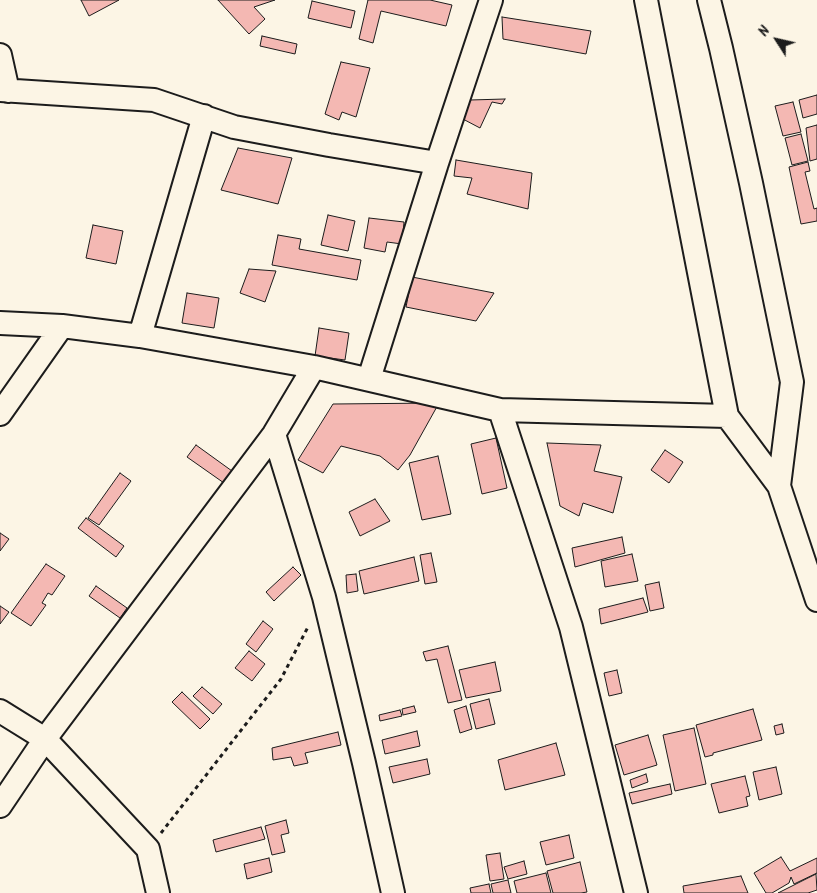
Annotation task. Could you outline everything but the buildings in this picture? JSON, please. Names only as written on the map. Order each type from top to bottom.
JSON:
[{"type":"street","points":[[369,379],[491,0]]},
{"type":"street","points":[[646,0],[727,416],[779,486],[817,600]]},
{"type":"street","points":[[709,0],[751,183],[792,382],[779,486]]},
{"type":"street","points":[[0,56],[4,91],[154,100],[234,127],[437,163]]},
{"type":"street","points":[[140,336],[204,116]]},
{"type":"street","points":[[0,322],[62,326],[140,336],[314,367],[500,410],[727,416]]},
{"type":"street","points":[[0,414],[62,326]]},
{"type":"street","points":[[0,806],[45,739],[274,434],[314,367]]},
{"type":"street","points":[[500,410],[570,627],[636,893]]},
{"type":"street","points":[[274,434],[324,597],[393,893]]},
{"type":"street","points":[[0,711],[45,739],[148,849],[158,893]]},
{"type":"path","points":[[148,849],[281,679],[324,597]]}]
